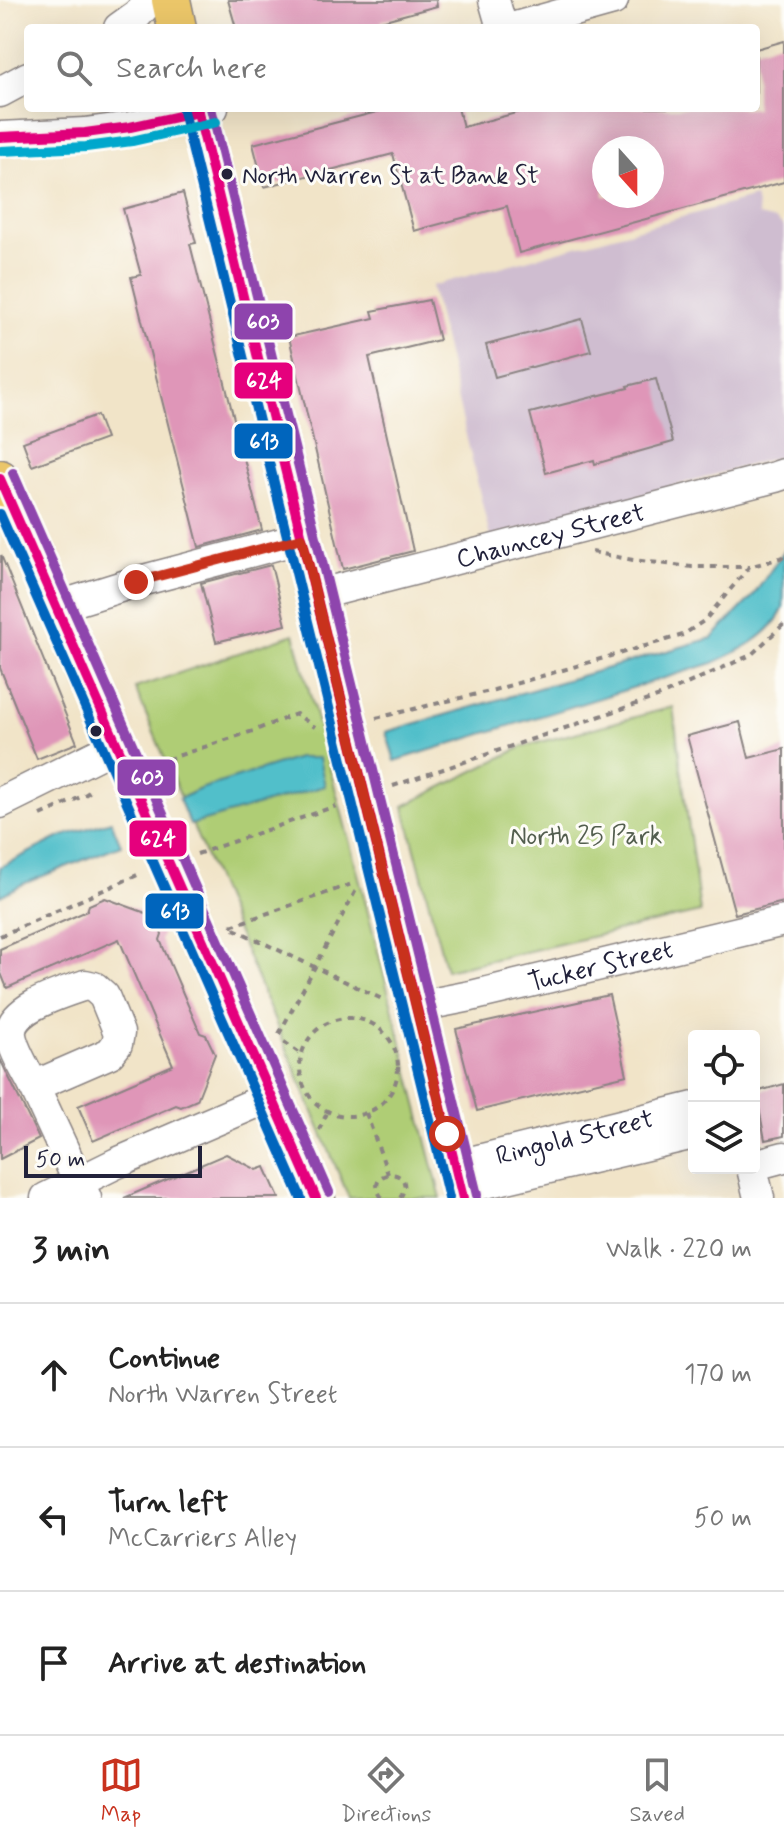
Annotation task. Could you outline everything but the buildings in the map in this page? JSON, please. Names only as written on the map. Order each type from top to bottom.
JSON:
[{"type":"main road","points":[[171,0],[176,24]]},
{"type":"main road","points":[[203,112],[264,387],[356,761],[403,1005],[459,1184]]},
{"type":"main road","points":[[0,479],[8,520],[56,607],[142,802],[152,858],[272,1096],[316,1198]]},
{"type":"street","points":[[125,24],[150,0]]},
{"type":"street","points":[[494,0],[501,24]]},
{"type":"street","points":[[526,24],[613,0]]},
{"type":"street","points":[[0,92],[24,79]]},
{"type":"street","points":[[0,137],[85,133],[189,112]]},
{"type":"street","name":"Chauncey Street","points":[[316,595],[784,474]]},
{"type":"street","points":[[56,607],[136,582],[302,538]]},
{"type":"street","points":[[0,803],[117,745]]},
{"type":"street","name":"Tucker Street","points":[[403,1005],[471,996],[784,921]]},
{"type":"street","points":[[34,1086],[82,1190]]},
{"type":"street","points":[[46,1198],[82,1190],[272,1096]]},
{"type":"street","name":"Ringold Street","points":[[459,1184],[688,1109]]},
{"type":"street","name":"Ringold Street","points":[[459,1184],[688,1135]]},
{"type":"street","points":[[760,1164],[784,1157]]},
{"type":"street","points":[[754,1174],[759,1198]]},
{"type":"path","points":[[561,532],[590,552],[692,567],[749,567],[784,557]]},
{"type":"path","points":[[197,854],[356,761],[494,690],[683,635],[705,620],[749,567]]},
{"type":"path","points":[[356,761],[660,696],[751,655],[784,624]]},
{"type":"path","points":[[157,763],[296,714],[356,761]]},
{"type":"path","points":[[0,936],[152,858]]},
{"type":"path","points":[[301,1054],[277,1038],[315,967],[328,942],[361,881],[228,927],[315,967],[403,1005]]},
{"type":"path","points":[[343,1018],[371,1022],[393,1043],[398,1059],[398,1075],[393,1090],[383,1103],[366,1113],[353,1116],[328,1111],[310,1097],[303,1083],[301,1054],[307,1041],[316,1030],[329,1022],[343,1018]]},
{"type":"path","points":[[318,1132],[328,1111]]},
{"type":"path","points":[[366,1113],[388,1174]]},
{"type":"path","points":[[382,1198],[378,1183],[388,1174],[397,1175],[404,1182],[405,1190],[400,1198]]},
{"type":"shaded area","points":[[755,197],[759,216],[776,220],[784,227],[784,447],[778,457],[490,537],[431,286]]},
{"type":"green space","points":[[294,634],[441,1198],[349,1198],[135,688]]},
{"type":"green space","name":"North 25 Park","points":[[673,707],[700,912],[446,970],[404,806],[522,747]]},
{"type":"water","points":[[784,551],[783,609],[771,627],[733,654],[713,663],[395,761],[386,732],[712,638],[753,596]]},
{"type":"water","points":[[298,758],[319,758],[325,786],[190,825],[179,799],[200,789]]},
{"type":"water","points":[[111,821],[121,845],[0,896],[0,867],[60,837]]},
{"type":"transit line","name":"613","points":[[183,112],[449,1198]]},
{"type":"transit line","name":"624","points":[[198,112],[463,1198]]},
{"type":"transit line","name":"624","points":[[0,137],[85,133],[198,112]]},
{"type":"transit line","name":"603","points":[[212,112],[477,1195]]},
{"type":"transit line","points":[[1,151],[86,147],[132,141],[216,122]]},
{"type":"transit line","name":"603","points":[[13,473],[329,1192]]},
{"type":"transit line","name":"624","points":[[0,479],[316,1198]]},
{"type":"transit line","name":"613","points":[[0,514],[301,1198]]},
{"type":"place","name":"North Warren St at Bank St","points":[[227,174]]},
{"type":"route","points":[[136,582],[302,538],[447,1134]]}]
